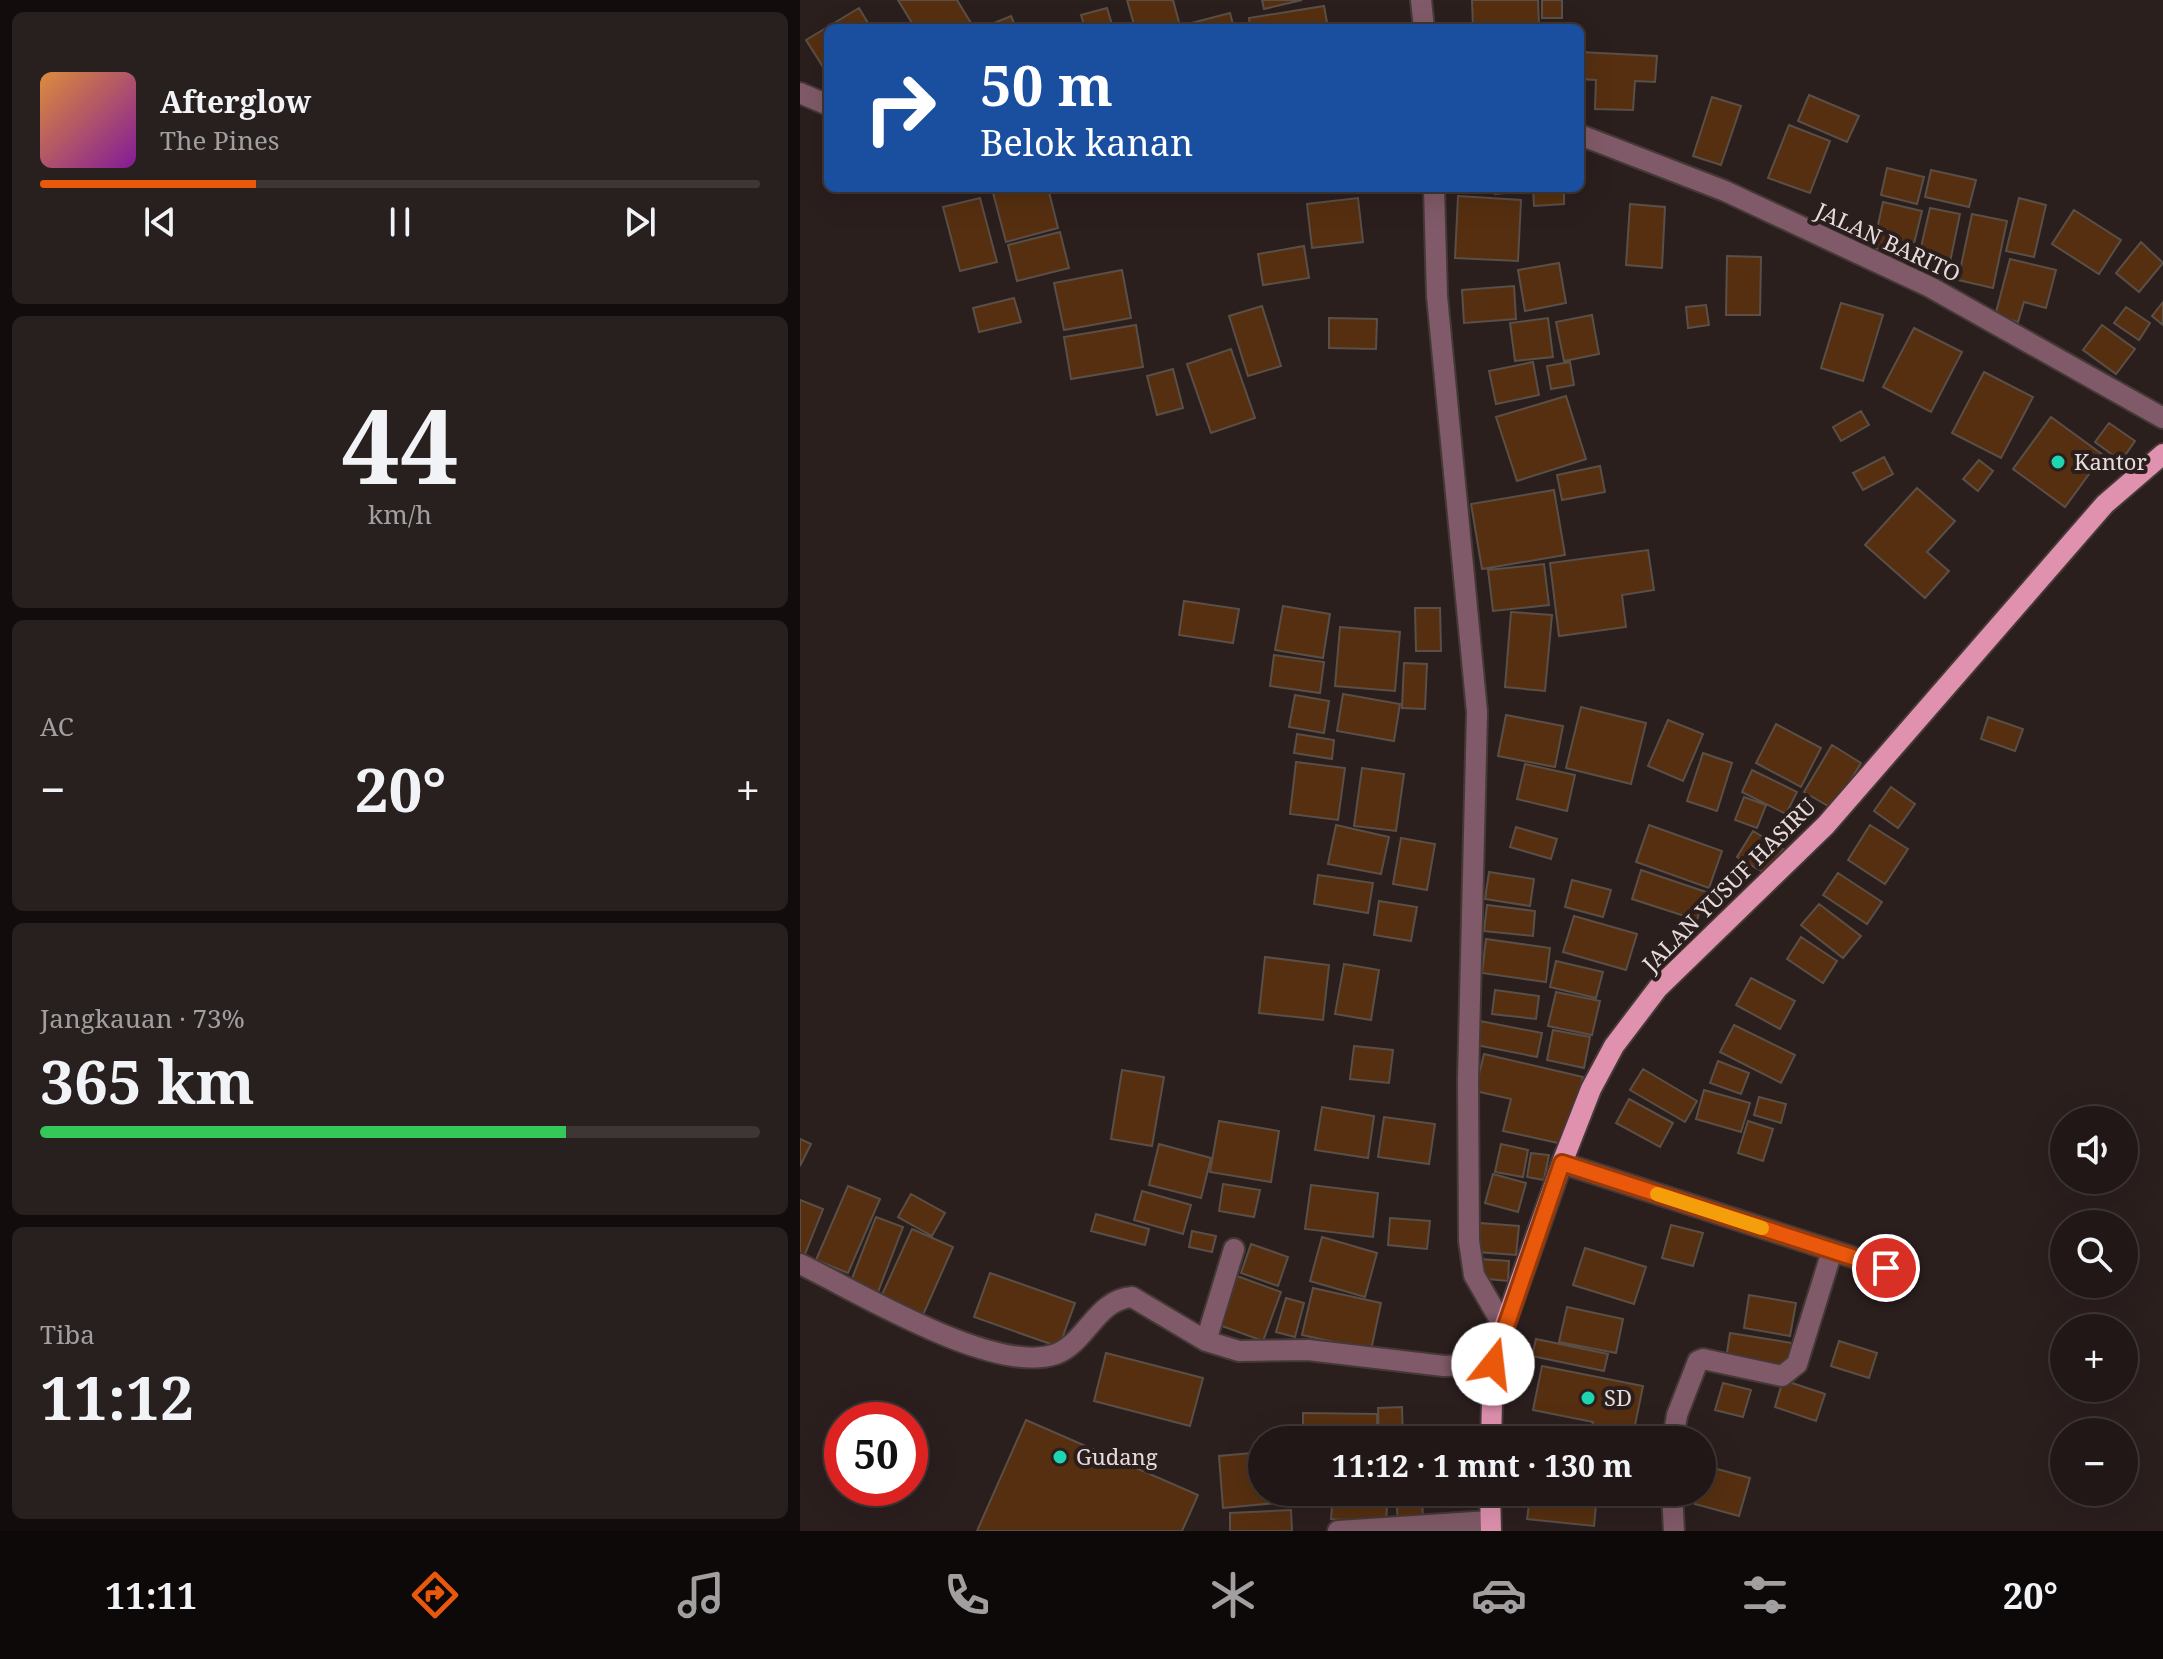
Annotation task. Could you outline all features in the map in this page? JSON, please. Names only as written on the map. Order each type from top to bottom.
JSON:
[{"type":"main road","name":"JALAN YUSUF HASIRU","points":[[1491,1426],[1493,1364],[1504,1327],[1562,1163],[1591,1089],[1614,1046],[1658,988],[1826,825],[2105,504],[2163,454]]},
{"type":"street","points":[[1421,0],[1424,24]]},
{"type":"street","points":[[800,93],[824,103]]},
{"type":"street","name":"JALAN BARITO","points":[[1584,137],[1725,191],[1930,287],[2163,418]]},
{"type":"street","points":[[1434,192],[1437,296],[1477,712],[1469,1001],[1469,1241],[1474,1275],[1504,1327]]},
{"type":"street","points":[[1562,1163],[1886,1268]]},
{"type":"street","points":[[1206,1341],[1234,1249]]},
{"type":"street","points":[[1675,1426],[1698,1361],[1782,1376],[1797,1364],[1832,1251]]},
{"type":"street","points":[[800,1264],[908,1320],[997,1352],[1044,1358],[1061,1352],[1111,1301],[1132,1297],[1206,1341],[1239,1351],[1308,1350],[1444,1366],[1493,1364]]},
{"type":"street","points":[[1673,1506],[1674,1531]]},
{"type":"street","points":[[1338,1531],[1490,1526]]},
{"type":"building","points":[[898,0],[957,0],[972,24],[913,24]]},
{"type":"building","points":[[1127,0],[1173,0],[1179,24],[1134,24]]},
{"type":"building","points":[[1262,0],[1302,0],[1264,9]]},
{"type":"building","points":[[1472,0],[1538,0],[1539,24],[1473,24]]},
{"type":"building","points":[[1542,0],[1562,0],[1562,18],[1542,18]]},
{"type":"building","points":[[1324,6],[1327,24],[1250,24],[1249,18]]},
{"type":"building","points":[[859,8],[869,24],[832,24]]},
{"type":"building","points":[[1107,8],[1112,24],[1084,24],[1081,15]]},
{"type":"building","points":[[1230,13],[1233,24],[1188,24]]},
{"type":"building","points":[[1011,16],[1014,24],[991,24]]},
{"type":"building","points":[[824,29],[824,68],[806,40]]},
{"type":"building","points":[[1584,52],[1657,56],[1655,82],[1635,81],[1633,110],[1595,109],[1596,80],[1584,79]]},
{"type":"building","points":[[1809,95],[1859,116],[1847,142],[1798,121]]},
{"type":"building","points":[[1712,97],[1741,106],[1721,165],[1693,156]]},
{"type":"building","points":[[1789,125],[1830,141],[1810,193],[1768,178]]},
{"type":"building","points":[[1887,168],[1924,177],[1917,204],[1881,195]]},
{"type":"building","points":[[1931,170],[1976,180],[1969,207],[1925,197]]},
{"type":"building","points":[[993,192],[1049,192],[1058,228],[1006,242]]},
{"type":"building","points":[[1533,192],[1564,192],[1564,204],[1534,206]]},
{"type":"building","points":[[1458,196],[1521,200],[1518,261],[1455,258]]},
{"type":"building","points":[[980,198],[997,262],[960,271],[943,207]]},
{"type":"building","points":[[1358,198],[1363,242],[1312,248],[1307,204]]},
{"type":"building","points":[[2019,198],[2046,205],[2034,257],[2006,251]]},
{"type":"building","points":[[1883,202],[1922,211],[1911,256],[1873,248]]},
{"type":"building","points":[[1630,204],[1665,207],[1662,268],[1626,265]]},
{"type":"building","points":[[1930,208],[1960,214],[1950,262],[1919,256]]},
{"type":"building","points":[[2074,210],[2121,240],[2099,274],[2052,244]]},
{"type":"building","points":[[1972,214],[2007,221],[1993,288],[1958,280]]},
{"type":"building","points":[[1060,232],[1069,268],[1017,281],[1008,245]]},
{"type":"building","points":[[2141,242],[2163,263],[2139,292],[2116,273]]},
{"type":"building","points":[[1304,246],[1309,278],[1263,285],[1258,254]]},
{"type":"building","points":[[1727,256],[1761,257],[1760,315],[1726,315]]},
{"type":"building","points":[[2010,259],[2056,270],[2046,308],[2024,302],[2018,322],[1995,316]]},
{"type":"building","points":[[1559,263],[1566,303],[1525,311],[1518,270]]},
{"type":"building","points":[[1122,270],[1131,318],[1064,330],[1054,283]]},
{"type":"building","points":[[1514,286],[1516,319],[1464,323],[1462,290]]},
{"type":"building","points":[[1014,298],[1021,322],[979,332],[973,308]]},
{"type":"building","points":[[2163,302],[2163,325],[2152,316]]},
{"type":"building","points":[[1841,303],[1883,315],[1863,381],[1821,368]]},
{"type":"building","points":[[1706,305],[1709,325],[1688,328],[1686,307]]},
{"type":"building","points":[[1262,306],[1281,366],[1248,376],[1229,316]]},
{"type":"building","points":[[2126,307],[2150,323],[2139,340],[2114,323]]},
{"type":"building","points":[[1592,315],[1599,354],[1564,361],[1556,322]]},
{"type":"building","points":[[1329,318],[1377,319],[1376,349],[1329,348]]},
{"type":"building","points":[[1548,318],[1553,357],[1515,361],[1510,323]]},
{"type":"building","points":[[1136,325],[1143,367],[1071,379],[1064,337]]},
{"type":"building","points":[[2102,325],[2135,349],[2116,374],[2083,350]]},
{"type":"building","points":[[1914,328],[1962,352],[1931,412],[1883,387]]},
{"type":"building","points":[[1231,349],[1255,418],[1211,433],[1187,364]]},
{"type":"building","points":[[1533,362],[1539,395],[1496,404],[1489,371]]},
{"type":"building","points":[[1570,362],[1574,385],[1551,389],[1547,366]]},
{"type":"building","points":[[1173,369],[1183,408],[1157,415],[1147,376]]},
{"type":"building","name":"Kantor","points":[[1984,372],[2033,397],[2001,458],[1952,433]]},
{"type":"building","points":[[1566,396],[1586,459],[1517,481],[1496,417]]},
{"type":"building","points":[[1861,411],[1869,425],[1841,441],[1833,427]]},
{"type":"building","name":"Kantor","points":[[2051,417],[2103,455],[2065,507],[2013,469]]},
{"type":"building","points":[[2109,423],[2135,441],[2121,461],[2095,442]]},
{"type":"building","points":[[1884,457],[1893,474],[1863,490],[1853,473]]},
{"type":"building","points":[[1979,460],[1993,471],[1978,491],[1963,479]]},
{"type":"building","points":[[1600,466],[1605,492],[1562,500],[1557,475]]},
{"type":"building","points":[[1917,488],[1955,521],[1927,552],[1949,571],[1925,598],[1865,545]]},
{"type":"building","points":[[1554,490],[1565,555],[1482,569],[1471,504]]},
{"type":"building","points":[[1648,550],[1654,590],[1622,595],[1626,627],[1559,636],[1550,563]]},
{"type":"building","points":[[1544,564],[1549,605],[1493,611],[1488,570]]},
{"type":"building","points":[[1184,601],[1239,609],[1233,643],[1179,635]]},
{"type":"building","points":[[1283,606],[1330,614],[1323,658],[1275,650]]},
{"type":"building","points":[[1415,608],[1440,608],[1441,651],[1416,651]]},
{"type":"building","points":[[1511,612],[1552,615],[1545,691],[1505,687]]},
{"type":"building","points":[[1340,627],[1400,632],[1395,691],[1335,686]]},
{"type":"building","points":[[1274,655],[1324,662],[1320,693],[1270,686]]},
{"type":"building","points":[[1404,663],[1427,664],[1425,709],[1402,708]]},
{"type":"building","points":[[1343,694],[1400,704],[1394,741],[1337,731]]},
{"type":"building","points":[[1295,695],[1329,701],[1324,733],[1289,727]]},
{"type":"building","points":[[1581,707],[1646,723],[1631,784],[1566,768]]},
{"type":"building","points":[[1506,715],[1563,726],[1555,767],[1498,756]]},
{"type":"building","points":[[1988,717],[2023,729],[2015,751],[1981,739]]},
{"type":"building","points":[[1668,720],[1703,734],[1683,781],[1648,766]]},
{"type":"building","points":[[1776,724],[1821,748],[1801,787],[1756,763]]},
{"type":"building","points":[[1297,734],[1334,740],[1332,759],[1294,753]]},
{"type":"building","points":[[1832,745],[1861,763],[1833,809],[1804,792]]},
{"type":"building","points":[[1703,753],[1732,763],[1717,811],[1687,801]]},
{"type":"building","points":[[1296,762],[1345,768],[1338,820],[1290,814]]},
{"type":"building","points":[[1525,764],[1575,775],[1567,811],[1517,799]]},
{"type":"building","points":[[1362,768],[1404,774],[1396,831],[1354,826]]},
{"type":"building","points":[[1752,770],[1797,792],[1786,814],[1742,792]]},
{"type":"building","points":[[1891,787],[1915,804],[1898,828],[1874,811]]},
{"type":"building","points":[[1744,797],[1766,805],[1757,828],[1735,820]]},
{"type":"building","points":[[1336,825],[1389,837],[1381,874],[1328,864]]},
{"type":"building","points":[[1649,825],[1722,851],[1709,888],[1636,862]]},
{"type":"building","points":[[1870,825],[1908,849],[1885,884],[1848,860]]},
{"type":"building","points":[[1516,827],[1557,839],[1551,859],[1510,847]]},
{"type":"building","points":[[1753,831],[1783,849],[1768,875],[1737,857]]},
{"type":"building","points":[[1401,838],[1435,844],[1427,890],[1393,884]]},
{"type":"building","points":[[1641,870],[1706,892],[1697,920],[1632,899]]},
{"type":"building","points":[[1489,872],[1534,879],[1530,906],[1485,899]]},
{"type":"building","points":[[1838,873],[1882,902],[1867,924],[1823,895]]},
{"type":"building","points":[[1318,875],[1373,883],[1368,913],[1314,904]]},
{"type":"building","points":[[1572,880],[1611,890],[1603,917],[1565,907]]},
{"type":"building","points":[[1379,901],[1417,907],[1411,941],[1374,935]]},
{"type":"building","points":[[1819,904],[1861,936],[1843,958],[1801,925]]},
{"type":"building","points":[[1487,905],[1535,911],[1533,936],[1484,931]]},
{"type":"building","points":[[1574,916],[1637,934],[1626,970],[1563,952]]},
{"type":"building","points":[[1801,937],[1837,961],[1823,983],[1787,959]]},
{"type":"building","points":[[1486,939],[1550,948],[1546,982],[1482,973]]},
{"type":"building","points":[[1265,957],[1329,965],[1323,1020],[1259,1013]]},
{"type":"building","points":[[1556,961],[1603,972],[1596,998],[1550,987]]},
{"type":"building","points":[[1344,964],[1379,970],[1371,1020],[1335,1014]]},
{"type":"building","points":[[1751,978],[1795,1001],[1780,1029],[1736,1005]]},
{"type":"building","points":[[1495,990],[1539,996],[1536,1019],[1492,1014]]},
{"type":"building","points":[[1556,992],[1600,1001],[1592,1035],[1548,1026]]},
{"type":"building","points":[[1480,1021],[1542,1033],[1537,1057],[1476,1045]]},
{"type":"building","points":[[1734,1025],[1795,1055],[1781,1083],[1720,1052]]},
{"type":"building","points":[[1553,1030],[1590,1037],[1584,1068],[1547,1060]]},
{"type":"building","points":[[1354,1046],[1393,1050],[1389,1083],[1350,1079]]},
{"type":"building","points":[[1484,1054],[1583,1077],[1567,1145],[1503,1131],[1511,1099],[1475,1091]]},
{"type":"building","points":[[1718,1061],[1749,1073],[1741,1094],[1710,1083]]},
{"type":"building","points":[[1643,1069],[1697,1101],[1685,1122],[1630,1090]]},
{"type":"building","points":[[1122,1070],[1164,1077],[1152,1146],[1111,1139]]},
{"type":"building","points":[[1704,1090],[1750,1103],[1741,1132],[1696,1119]]},
{"type":"building","points":[[1759,1097],[1786,1104],[1781,1123],[1754,1115]]},
{"type":"building","points":[[1629,1099],[1673,1123],[1660,1147],[1616,1123]]},
{"type":"building","points":[[1322,1107],[1374,1116],[1368,1158],[1315,1150]]},
{"type":"building","points":[[1384,1117],[1435,1124],[1429,1164],[1378,1157]]},
{"type":"building","points":[[1219,1121],[1279,1131],[1271,1182],[1210,1172]]},
{"type":"building","points":[[1748,1121],[1773,1129],[1763,1161],[1738,1153]]},
{"type":"building","points":[[800,1139],[811,1144],[800,1166]]},
{"type":"building","points":[[1159,1144],[1211,1158],[1201,1198],[1149,1185]]},
{"type":"building","points":[[1501,1144],[1528,1150],[1523,1177],[1495,1172]]},
{"type":"building","points":[[1531,1153],[1549,1155],[1544,1180],[1527,1177]]},
{"type":"building","points":[[1493,1174],[1526,1183],[1518,1212],[1485,1203]]},
{"type":"building","points":[[1223,1184],[1260,1190],[1254,1217],[1219,1211]]},
{"type":"building","points":[[1311,1185],[1378,1193],[1373,1237],[1305,1229]]},
{"type":"building","points":[[848,1186],[880,1199],[848,1273],[816,1260]]},
{"type":"building","points":[[1142,1191],[1191,1205],[1183,1234],[1134,1220]]},
{"type":"building","points":[[911,1194],[945,1213],[932,1236],[898,1217]]},
{"type":"building","points":[[800,1200],[823,1209],[803,1259],[800,1258]]},
{"type":"building","points":[[1096,1214],[1149,1229],[1145,1245],[1091,1231]]},
{"type":"building","points":[[876,1217],[903,1227],[878,1292],[851,1281]]},
{"type":"building","points":[[1390,1218],[1430,1221],[1427,1249],[1388,1245]]},
{"type":"building","points":[[1480,1223],[1519,1226],[1516,1255],[1477,1252]]},
{"type":"building","points":[[1671,1225],[1703,1233],[1693,1266],[1662,1258]]},
{"type":"building","points":[[912,1229],[953,1247],[923,1315],[881,1297]]},
{"type":"building","points":[[1192,1231],[1216,1236],[1212,1252],[1189,1247]]},
{"type":"building","points":[[1322,1237],[1377,1253],[1365,1297],[1310,1281]]},
{"type":"building","points":[[1251,1244],[1288,1257],[1278,1286],[1241,1273]]},
{"type":"building","points":[[1585,1248],[1646,1267],[1634,1304],[1573,1285]]},
{"type":"building","points":[[1479,1259],[1509,1261],[1508,1281],[1477,1278]]},
{"type":"building","points":[[990,1273],[1075,1303],[1059,1347],[974,1317]]},
{"type":"building","points":[[1237,1276],[1281,1292],[1263,1341],[1219,1325]]},
{"type":"building","points":[[1313,1288],[1381,1303],[1371,1350],[1302,1335]]},
{"type":"building","points":[[1749,1295],[1796,1303],[1790,1336],[1744,1328]]},
{"type":"building","points":[[1286,1298],[1304,1303],[1295,1337],[1276,1332]]},
{"type":"building","points":[[1567,1307],[1623,1319],[1616,1353],[1559,1342]]},
{"type":"building","points":[[1730,1333],[1792,1343],[1788,1369],[1726,1359]]},
{"type":"building","points":[[1536,1339],[1608,1354],[1604,1371],[1532,1356]]},
{"type":"building","points":[[1839,1341],[1877,1353],[1869,1378],[1831,1366]]},
{"type":"building","points":[[1106,1353],[1203,1378],[1190,1426],[1094,1401]]},
{"type":"building","name":"SD","points":[[1542,1366],[1643,1386],[1635,1426],[1592,1426],[1593,1422],[1533,1410]]},
{"type":"building","points":[[1783,1380],[1825,1394],[1816,1421],[1775,1407]]},
{"type":"building","points":[[1723,1383],[1751,1390],[1743,1417],[1715,1410]]},
{"type":"building","points":[[1402,1407],[1403,1426],[1379,1426],[1378,1408]]},
{"type":"building","points":[[1303,1413],[1377,1414],[1377,1426],[1303,1426]]},
{"type":"building","name":"Gudang","points":[[1026,1420],[1198,1495],[1182,1531],[977,1531]]},
{"type":"building","points":[[1248,1453],[1248,1506],[1223,1508],[1219,1456]]},
{"type":"building","points":[[1716,1469],[1750,1478],[1739,1516],[1702,1506],[1716,1506]]},
{"type":"building","points":[[1332,1506],[1387,1506],[1386,1523],[1331,1519]]},
{"type":"building","points":[[1397,1506],[1422,1506],[1423,1523],[1398,1524]]},
{"type":"building","points":[[1529,1506],[1596,1506],[1594,1526],[1527,1519]]},
{"type":"building","points":[[1291,1510],[1292,1531],[1230,1531],[1230,1513]]},
{"type":"slow traffic","points":[[1657,1194],[1762,1228]]},
{"type":"place","name":"Kantor","points":[[2058,462]]},
{"type":"place","name":"SD","points":[[1588,1398]]},
{"type":"place","name":"Gudang","points":[[1060,1457]]},
{"type":"route","points":[[1493,1364],[1562,1163],[1886,1268]]}]
